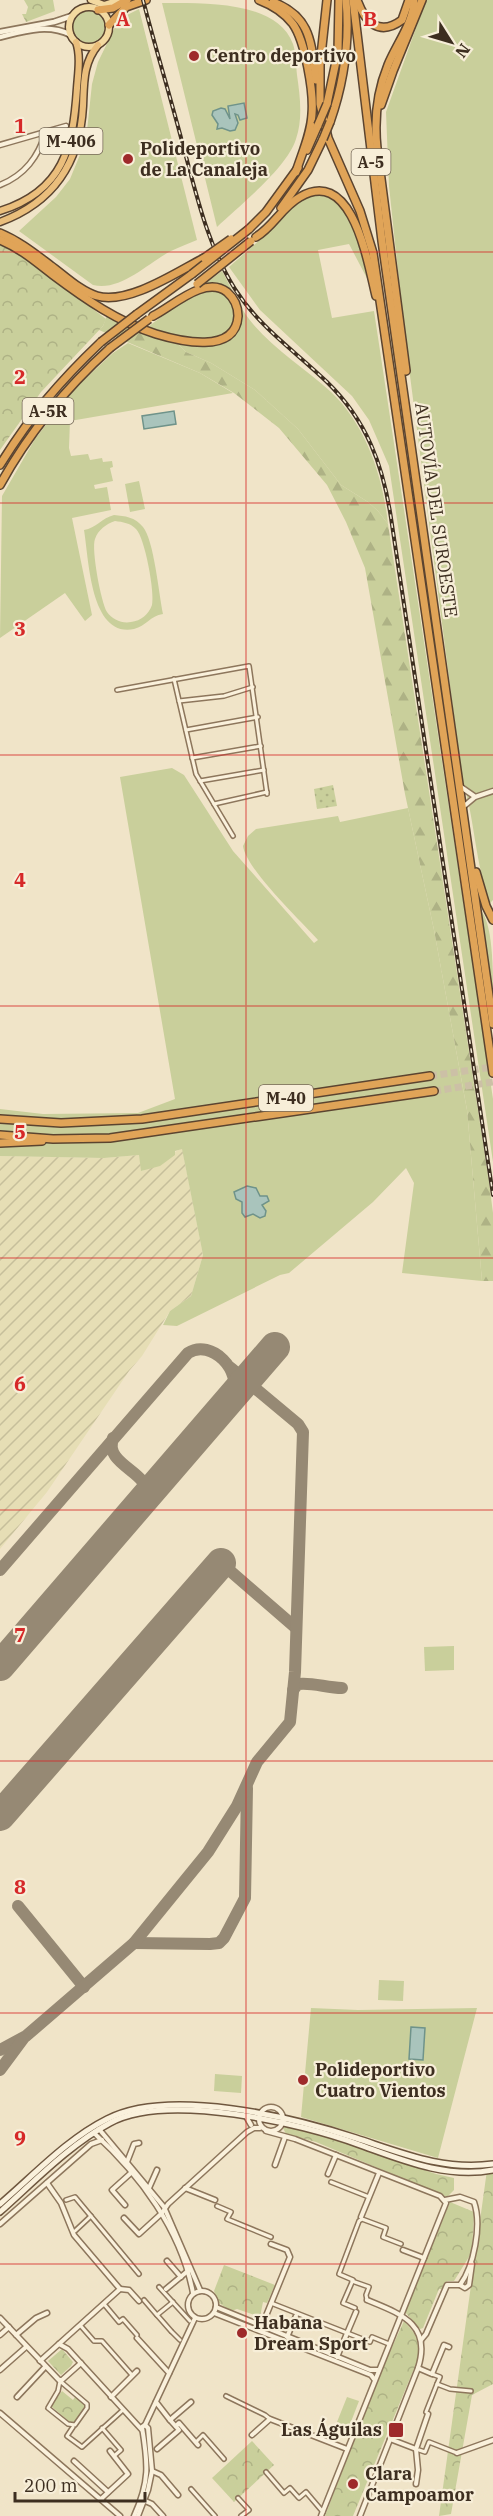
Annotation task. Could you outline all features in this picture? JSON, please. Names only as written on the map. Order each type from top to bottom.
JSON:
[{"type":"highway","points":[[98,10],[113,8],[127,0]]},
{"type":"highway","points":[[109,25],[126,7],[146,0]]},
{"type":"highway","points":[[259,0],[277,9],[294,25],[307,68],[313,111],[296,172]]},
{"type":"highway","points":[[267,0],[288,9],[302,22],[310,38],[323,104]]},
{"type":"highway","name":"AUTOVÍA DEL SUROESTE","points":[[327,0],[320,65],[328,138],[360,211],[373,253],[493,1073]]},
{"type":"highway","name":"AUTOVÍA DEL SUROESTE","points":[[0,465],[24,425],[64,377],[101,342],[249,229],[266,212],[296,172],[318,125],[338,52],[339,0]]},
{"type":"highway","name":"A-5R","points":[[0,485],[30,435],[71,385],[110,348],[254,239],[292,194],[308,170],[323,139],[340,93],[348,34],[346,0]]},
{"type":"highway","points":[[355,0],[366,20],[397,35],[399,40]]},
{"type":"highway","name":"AUTOVÍA DEL SUROESTE","points":[[355,0],[372,171],[493,1024]]},
{"type":"highway","points":[[380,27],[388,27],[402,20],[409,0]]},
{"type":"highway","points":[[413,451],[413,432],[376,138],[378,95],[387,66],[412,13],[414,0]]},
{"type":"highway","points":[[376,138],[382,101],[422,0]]},
{"type":"highway","name":"M-406","points":[[0,211],[10,208],[40,190],[56,173],[70,146],[73,134],[79,51],[76,42]]},
{"type":"highway","name":"M-406","points":[[0,222],[21,212],[49,192],[70,164],[80,135],[86,66],[98,45]]},
{"type":"highway","points":[[254,239],[265,232],[288,206],[301,196],[318,192],[334,196],[348,209],[358,229],[383,324]]},
{"type":"highway","points":[[0,233],[21,244],[85,290],[97,296],[126,294],[151,286],[204,258],[249,229]]},
{"type":"highway","points":[[0,240],[21,251],[91,303],[156,334],[195,343],[213,342],[230,334],[238,314],[231,295],[217,287],[207,287],[151,317]]},
{"type":"highway","points":[[465,823],[470,831],[479,885],[493,920]]},
{"type":"highway","name":"M-40","points":[[0,1119],[61,1123],[142,1119],[430,1076]]},
{"type":"highway","name":"M-40","points":[[0,1135],[53,1139],[110,1138],[434,1091]]},
{"type":"highway","points":[[0,1143],[31,1143],[53,1139]]},
{"type":"main road","points":[[79,0],[69,24],[71,35],[76,42],[89,47],[98,45],[106,36],[109,25],[105,16],[84,0]]},
{"type":"main road","points":[[75,14],[90,4],[104,5],[120,0]]},
{"type":"main road","points":[[0,2204],[123,2112],[147,2106],[195,2106],[259,2117],[352,2142],[417,2165],[462,2172],[493,2170]]},
{"type":"main road","points":[[0,2212],[94,2132],[122,2118],[160,2110],[259,2117]]},
{"type":"main road","points":[[281,2123],[331,2130],[406,2155],[446,2165],[473,2167],[493,2164]]},
{"type":"street","points":[[0,32],[54,22],[75,14]]},
{"type":"street","points":[[0,37],[49,29],[71,35]]},
{"type":"street","points":[[0,145],[66,126]]},
{"type":"street","points":[[0,185],[19,176],[27,167],[38,154],[46,132]]},
{"type":"street","points":[[117,690],[249,666],[267,793],[214,804]]},
{"type":"street","points":[[174,679],[196,774],[233,836]]},
{"type":"street","points":[[179,701],[224,696],[253,687]]},
{"type":"street","points":[[186,730],[258,717]]},
{"type":"street","points":[[192,758],[261,746]]},
{"type":"street","points":[[200,781],[264,770]]},
{"type":"street","points":[[459,785],[467,793],[475,796]]},
{"type":"street","points":[[463,807],[475,796],[493,791]]},
{"type":"street","points":[[247,2132],[259,2117],[269,2108],[274,2107],[282,2112],[277,2133],[283,2137]]},
{"type":"street","points":[[259,2117],[260,2128]]},
{"type":"street","points":[[248,2118],[251,2125]]},
{"type":"street","points":[[267,2131],[281,2123]]},
{"type":"street","points":[[123,2218],[139,2234],[162,2213],[164,2207],[254,2128],[260,2128],[336,2155],[444,2199],[460,2197],[474,2202],[476,2217],[469,2285],[465,2288],[459,2285],[447,2285],[426,2334],[421,2340]]},
{"type":"street","points":[[94,2132],[151,2195],[200,2290],[211,2294],[215,2299],[214,2313],[207,2319],[195,2318],[187,2306],[193,2293],[200,2290]]},
{"type":"street","points":[[91,2144],[94,2132]]},
{"type":"street","points":[[94,2132],[125,2164]]},
{"type":"street","points":[[275,2164],[283,2137]]},
{"type":"street","points":[[0,2224],[91,2144],[102,2140]]},
{"type":"street","points":[[125,2164],[134,2144],[139,2143]]},
{"type":"street","points":[[328,2174],[336,2155]]},
{"type":"street","points":[[149,2188],[157,2170]]},
{"type":"street","points":[[132,2172],[164,2207],[189,2269],[193,2293]]},
{"type":"street","points":[[125,2205],[112,2190],[132,2172]]},
{"type":"street","points":[[360,2516],[418,2368],[422,2350],[416,2328],[401,2314],[367,2300],[369,2287],[339,2274],[379,2173]]},
{"type":"street","points":[[331,2182],[369,2197]]},
{"type":"street","points":[[47,2183],[61,2203],[74,2235],[120,2288],[129,2290],[142,2301],[180,2340]]},
{"type":"street","points":[[185,2188],[215,2200]]},
{"type":"street","points":[[66,2200],[75,2197],[139,2274]]},
{"type":"street","points":[[322,2514],[374,2379],[445,2207],[444,2199]]},
{"type":"street","points":[[217,2206],[231,2212],[227,2219],[271,2237]]},
{"type":"street","points":[[75,2231],[91,2216]]},
{"type":"street","points":[[361,2218],[386,2228],[383,2237],[401,2244]]},
{"type":"street","points":[[260,2329],[290,2257],[287,2250],[271,2244]]},
{"type":"street","points":[[402,2250],[424,2258]]},
{"type":"street","points":[[459,2285],[473,2258]]},
{"type":"street","points":[[167,2261],[181,2277]]},
{"type":"street","points":[[166,2289],[189,2269]]},
{"type":"street","points":[[337,2357],[356,2310],[342,2303],[352,2280]]},
{"type":"street","points":[[159,2287],[190,2321]]},
{"type":"street","points":[[40,2361],[120,2288]]},
{"type":"street","points":[[157,2315],[173,2302]]},
{"type":"street","points":[[271,2303],[370,2342],[372,2337],[389,2344]]},
{"type":"street","points":[[104,2304],[119,2322],[123,2319],[169,2373]]},
{"type":"street","points":[[216,2307],[260,2329],[368,2374],[374,2379]]},
{"type":"street","points":[[16,2335],[36,2318],[47,2313]]},
{"type":"street","points":[[214,2313],[287,2337],[373,2371],[378,2370]]},
{"type":"street","points":[[287,2337],[297,2315]]},
{"type":"street","points":[[0,2318],[45,2367],[87,2404],[87,2408],[67,2436],[82,2447],[123,2410]]},
{"type":"street","points":[[145,2502],[148,2458],[145,2429],[195,2318]]},
{"type":"street","points":[[80,2325],[94,2341],[102,2341],[132,2375]]},
{"type":"street","points":[[0,2335],[9,2327]]},
{"type":"street","points":[[58,2344],[66,2347],[123,2410],[145,2429],[152,2471],[145,2502],[136,2516]]},
{"type":"street","points":[[432,2374],[444,2345],[449,2347]]},
{"type":"street","points":[[0,2370],[26,2347]]},
{"type":"street","points":[[75,2425],[68,2424],[48,2408],[58,2391],[60,2381],[81,2363]]},
{"type":"street","points":[[17,2397],[45,2367]]},
{"type":"street","points":[[416,2484],[417,2449],[440,2377],[418,2368]]},
{"type":"street","points":[[111,2397],[137,2371]]},
{"type":"street","points":[[437,2384],[450,2389],[471,2391]]},
{"type":"street","points":[[226,2396],[270,2419],[347,2449]]},
{"type":"street","points":[[156,2402],[179,2430],[157,2449]]},
{"type":"street","points":[[170,2420],[191,2402]]},
{"type":"street","points":[[0,2413],[120,2516]]},
{"type":"street","points":[[252,2435],[270,2419]]},
{"type":"street","points":[[176,2426],[179,2423],[197,2443],[204,2435],[224,2459]]},
{"type":"street","points":[[102,2428],[121,2450],[114,2456]]},
{"type":"street","points":[[390,2439],[425,2452],[429,2442],[457,2453],[493,2440]]},
{"type":"street","points":[[100,2499],[128,2474],[110,2451]]},
{"type":"street","points":[[74,2461],[108,2492]]},
{"type":"street","points":[[152,2471],[161,2475],[178,2495]]},
{"type":"street","points":[[266,2472],[284,2493],[290,2488],[299,2498],[306,2492],[322,2514]]},
{"type":"street","points":[[136,2516],[145,2488]]},
{"type":"street","points":[[191,2489],[215,2516]]},
{"type":"street","points":[[238,2498],[249,2510],[241,2516]]},
{"type":"street","points":[[145,2502],[155,2506],[163,2516]]},
{"type":"shaded area","points":[[182,1148],[203,1255],[191,1296],[170,1311],[142,1356],[129,1371],[47,1492],[0,1549],[0,1156],[104,1158],[139,1155],[142,1171]]},
{"type":"green space","points":[[24,0],[53,0],[55,11],[26,22],[22,14],[26,14],[28,7]]},
{"type":"green space","points":[[426,0],[493,0],[493,900],[490,903],[481,872],[462,778],[405,337],[389,186],[386,112]]},
{"type":"green space","points":[[162,3],[217,4],[255,12],[271,19],[284,30],[294,48],[300,107],[300,124],[296,139],[291,150],[273,174],[217,227]]},
{"type":"green space","name":"Polideportivo de La Canaleja","points":[[139,9],[197,240],[171,251],[123,280],[103,286],[93,285],[19,231],[56,197],[70,179],[86,140],[92,84],[98,62],[119,19]]},
{"type":"green space","points":[[89,11],[100,16],[105,27],[100,38],[89,43],[78,38],[73,27],[78,16]]},
{"type":"green space","points":[[317,194],[330,199],[349,217],[356,229],[370,284],[349,244],[318,250],[332,318],[374,311],[493,1099],[493,1162],[389,466],[369,420],[352,396],[260,310],[229,267],[270,231],[299,200]]},
{"type":"green space","points":[[0,242],[38,267],[106,319],[103,326],[41,392],[0,450]]},
{"type":"green space","points":[[222,271],[241,308],[257,329],[331,392],[354,420],[377,470],[388,524],[368,502],[341,485],[298,429],[255,390],[211,363],[186,352],[177,343],[144,330]]},
{"type":"green space","points":[[107,315],[177,343],[186,352],[211,363],[255,390],[298,429],[341,485],[368,502],[388,524],[489,1182],[493,1213],[493,1281],[482,1281],[467,1110],[434,930],[405,794],[365,568],[346,522],[327,485],[279,428],[234,393],[200,373],[99,330]]},
{"type":"green space","points":[[128,343],[200,373],[233,393],[70,421],[71,456],[88,454],[90,460],[102,458],[103,462],[112,461],[113,467],[110,468],[113,481],[94,485],[95,489],[107,487],[111,510],[72,518],[92,615],[85,621],[65,593],[0,638],[2,496],[35,439],[74,389],[113,353]]},
{"type":"green space","points":[[139,481],[145,509],[130,512],[125,484]]},
{"type":"green space","points":[[110,516],[126,517],[140,524],[147,534],[153,555],[163,614],[134,629],[119,629],[108,621],[94,594],[90,576],[84,530]],"holes":[[[115,521],[126,523],[136,529],[143,543],[149,566],[152,605],[141,619],[135,621],[124,622],[107,612],[95,564],[95,539],[103,528]]]},
{"type":"green space","points":[[172,768],[184,775],[233,851],[314,943],[318,940],[275,894],[246,856],[243,846],[248,836],[256,829],[338,816],[340,822],[408,808],[434,930],[467,1110],[482,1281],[402,1273],[414,1183],[406,1168],[373,1202],[289,1273],[280,1275],[177,1326],[163,1325],[170,1311],[191,1296],[203,1255],[182,1149],[175,1151],[175,1155],[160,1166],[141,1171],[139,1155],[104,1158],[0,1156],[0,1109],[43,1114],[138,1113],[175,1099],[120,777]]},
{"type":"green space","points":[[333,785],[337,806],[317,809],[314,789]]},
{"type":"green space","points":[[480,910],[488,925],[490,936],[493,993]]},
{"type":"green space","points":[[454,1646],[454,1670],[425,1671],[424,1647]]},
{"type":"green space","points":[[379,1980],[404,1981],[403,2001],[378,2000]]},
{"type":"green space","points":[[311,2008],[358,2010],[477,2008],[438,2158],[301,2117]]},
{"type":"green space","points":[[215,2074],[242,2076],[241,2093],[214,2091]]},
{"type":"green space","points":[[285,2126],[329,2137],[436,2174],[454,2178],[454,2190],[447,2197],[316,2142],[286,2134],[283,2128]]},
{"type":"green space","points":[[487,2170],[493,2170],[493,2384],[472,2395],[451,2514],[439,2516]]},
{"type":"green space","points":[[450,2202],[474,2212],[472,2252],[454,2281],[447,2281],[443,2289],[439,2289],[423,2328],[420,2329],[405,2312]]},
{"type":"green space","points":[[224,2265],[275,2285],[267,2303],[263,2302],[260,2317],[237,2309],[231,2311],[219,2303],[214,2291]]},
{"type":"green space","points":[[404,2321],[417,2338],[418,2359],[353,2516],[325,2516],[376,2382]]},
{"type":"green space","points":[[62,2349],[73,2362],[61,2375],[48,2361]]},
{"type":"green space","points":[[62,2391],[73,2400],[75,2397],[86,2404],[76,2423],[72,2424],[51,2406]]},
{"type":"green space","points":[[347,2397],[359,2401],[349,2427],[337,2422]]},
{"type":"green space","points":[[252,2441],[274,2465],[234,2502],[212,2478]]},
{"type":"water","points":[[244,103],[247,118],[240,120],[235,114],[238,123],[235,130],[217,129],[218,124],[212,115],[213,111],[225,109],[230,119],[228,106]]},
{"type":"water","points":[[174,411],[176,424],[144,429],[142,416]]},
{"type":"water","points":[[247,1186],[256,1188],[260,1196],[267,1196],[269,1201],[262,1205],[266,1211],[265,1216],[260,1218],[253,1214],[245,1217],[242,1213],[242,1202],[236,1199],[234,1192]]},
{"type":"water","points":[[411,2027],[425,2028],[423,2060],[409,2059]]},
{"type":"taxiway","points":[[0,1570],[188,1353],[206,1350],[215,1353],[223,1360],[233,1377],[232,1397]]},
{"type":"taxiway","points":[[0,2050],[26,2036],[134,1943],[208,1852],[237,1806],[257,1762],[290,1722],[295,1672],[303,1432],[298,1424],[231,1368]]},
{"type":"taxiway","points":[[113,1438],[113,1452],[116,1457],[143,1482],[145,1495],[142,1501]]},
{"type":"taxiway","points":[[221,1563],[296,1628]]},
{"type":"taxiway","points":[[293,1690],[298,1684],[342,1688]]},
{"type":"taxiway","points":[[134,1943],[210,1944],[219,1943],[224,1938],[245,1898],[247,1788]]},
{"type":"taxiway","points":[[18,1906],[84,1987]]},
{"type":"taxiway","points":[[0,2070],[23,2039]]},
{"type":"runway","points":[[0,1666],[275,1347]]},
{"type":"runway","points":[[0,1816],[221,1563]]},
{"type":"tunnel","points":[[430,1076],[493,1067]]},
{"type":"tunnel","points":[[434,1091],[493,1082]]},
{"type":"railway","points":[[143,0],[199,203],[217,256],[235,289],[255,315],[327,382],[353,412],[378,462],[391,518],[493,1195]]},
{"type":"place","name":"Centro deportivo","points":[[194,56]]},
{"type":"place","name":"Polideportivo de La Canaleja","points":[[128,159]]},
{"type":"place","name":"Polideportivo Cuatro Vientos","points":[[303,2080]]},
{"type":"place","name":"Habana Dream Sport","points":[[242,2333]]},
{"type":"place","name":"Las Águilas","points":[[396,2430]]},
{"type":"place","name":"Clara Campoamor","points":[[353,2484]]}]
